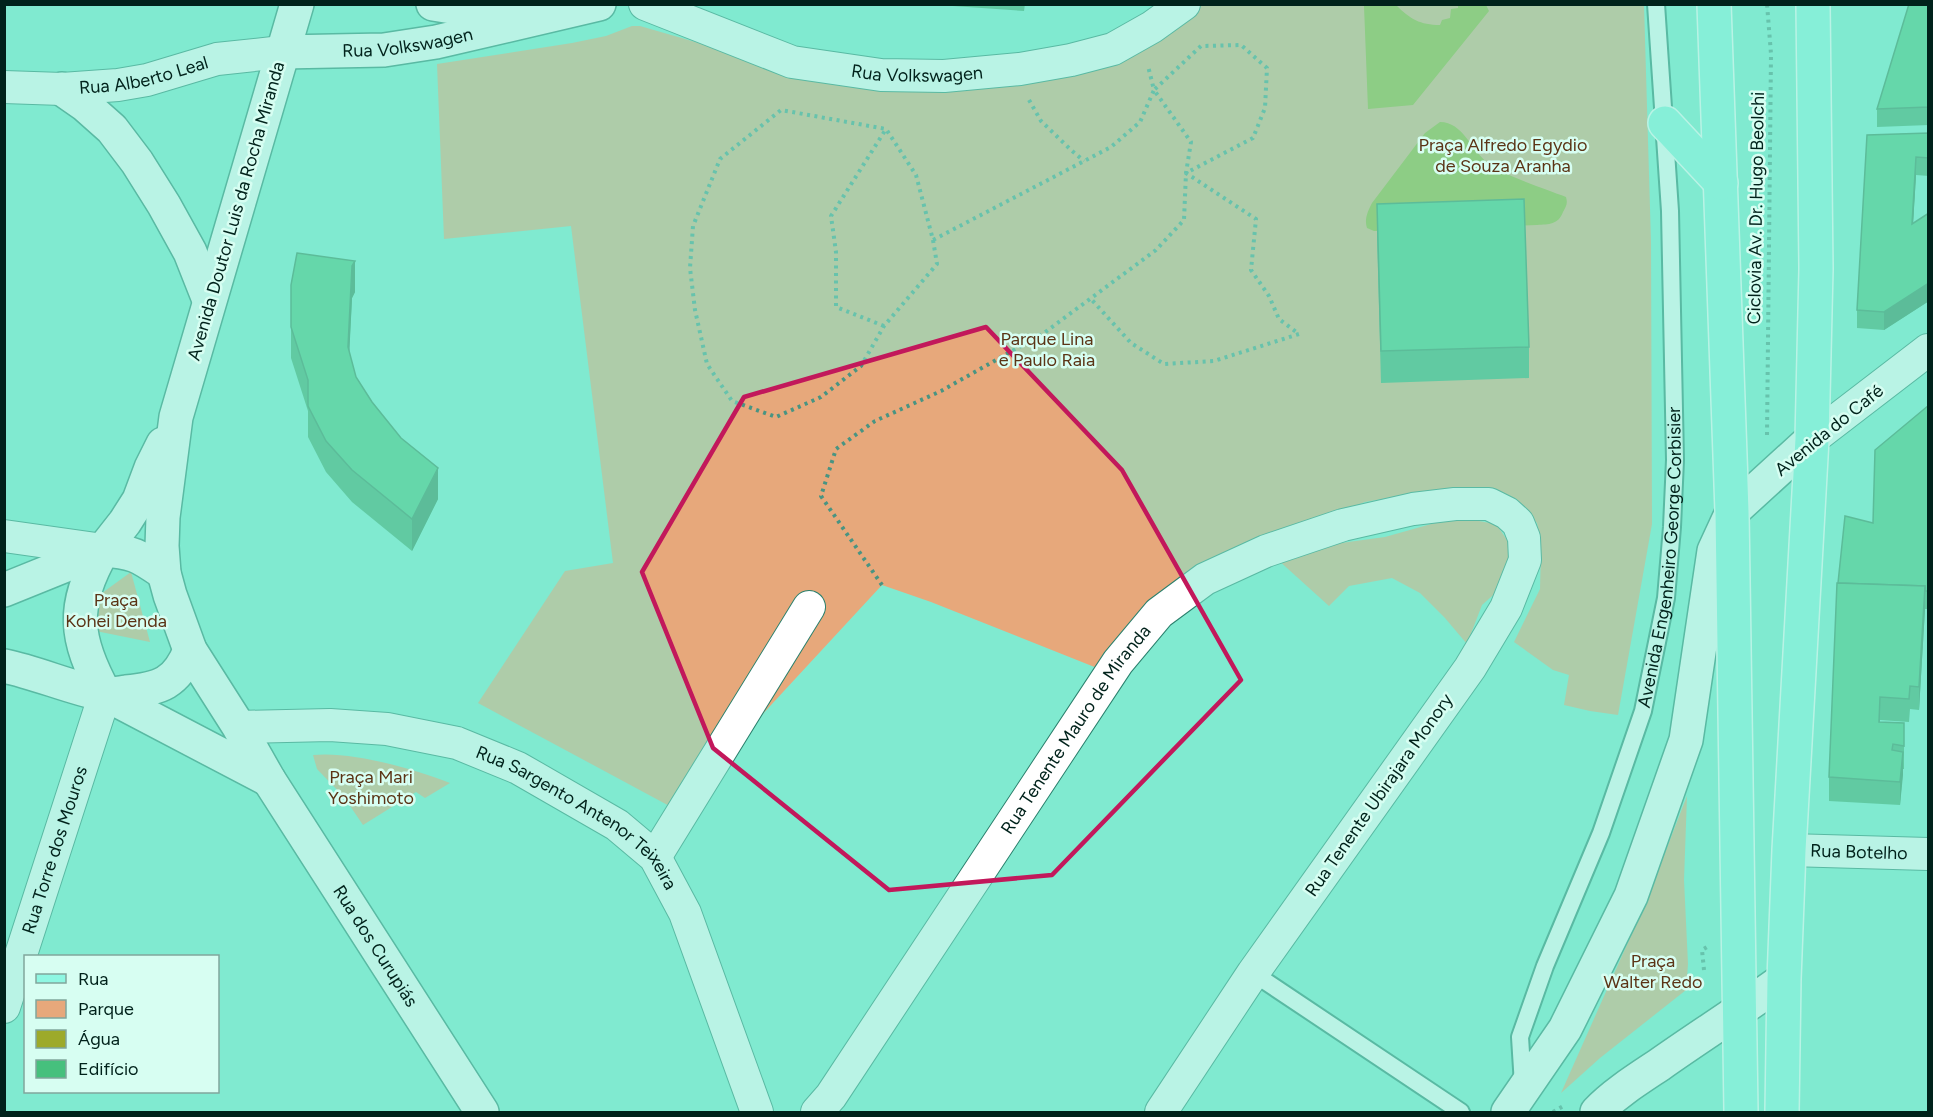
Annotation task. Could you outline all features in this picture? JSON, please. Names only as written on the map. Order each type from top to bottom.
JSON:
[{"type":"main road","points":[[1714,4],[1732,512],[1741,1113]]},
{"type":"main road","points":[[1782,1113],[1784,979],[1812,439],[1816,269],[1813,4]]},
{"type":"main road","points":[[1665,123],[1721,183]]},
{"type":"street","name":"Avenida Doutor Luis da Rocha Miranda","points":[[190,650],[164,573],[162,546],[176,417],[297,4]]},
{"type":"street","name":"Rua Volkswagen","points":[[432,4],[531,20]]},
{"type":"street","points":[[432,4],[438,26],[436,42]]},
{"type":"street","name":"Rua Volkswagen","points":[[282,52],[384,50],[436,42],[599,4]]},
{"type":"street","name":"Rua Volkswagen","points":[[645,4],[792,62],[882,75],[944,76],[1020,69],[1071,60],[1113,49],[1152,27],[1184,4]]},
{"type":"street","name":"Rua Alberto Leal","points":[[4,87],[62,89],[118,85],[147,80],[217,59],[282,52]]},
{"type":"street","points":[[62,89],[85,105],[112,129],[137,162],[190,252],[209,300]]},
{"type":"street","name":"Avenida do Café","points":[[1732,512],[1812,439],[1929,350]]},
{"type":"street","name":"Avenida Doutor Luis da Rocha Miranda","points":[[4,590],[102,550],[125,522],[139,500],[151,468],[176,417]]},
{"type":"street","name":"Rua Tenente Ubirajara Monory","points":[[1161,1113],[1253,973],[1470,668],[1506,608],[1525,560],[1524,538],[1518,523],[1507,513],[1489,504],[1455,504]]},
{"type":"street","name":"Rua Tenente Mauro de Miranda","points":[[817,1113],[838,1086],[1118,662],[1159,614],[1205,579],[1266,551],[1343,525],[1413,508],[1455,504]]},
{"type":"street","name":"Avenida Engenheiro George Corbisier","points":[[1516,1100],[1565,1029],[1631,896],[1686,740],[1714,551],[1732,512]]},
{"type":"street","points":[[4,536],[131,553],[164,573]]},
{"type":"street","points":[[102,550],[90,572],[82,594],[80,616],[83,644],[91,669],[118,701]]},
{"type":"street","points":[[655,857],[809,607]]},
{"type":"street","points":[[118,701],[162,685],[174,678],[190,650]]},
{"type":"street","name":"Rua dos Curupiás","points":[[190,650],[239,727],[269,780],[482,1113]]},
{"type":"street","points":[[6,665],[118,701],[216,726],[239,727]]},
{"type":"street","name":"Rua dos Curupiás","points":[[118,701],[269,780]]},
{"type":"street","name":"Rua Torre dos Mouros","points":[[4,1007],[118,701]]},
{"type":"street","name":"Rua Sargento Antenor Teixeira","points":[[239,727],[330,725],[387,729],[457,743],[518,768],[617,825],[655,857],[685,913],[757,1113]]},
{"type":"street","name":"Rua Botelho","points":[[1790,850],[1929,854]]},
{"type":"street","points":[[1597,1113],[1690,1042],[1738,1012],[1784,979]]},
{"type":"lane","name":"Avenida Engenheiro George Corbisier","points":[[1516,1100],[1520,1037],[1545,966],[1601,833],[1643,711],[1666,598],[1675,460],[1670,211],[1656,4]]},
{"type":"lane","points":[[1253,973],[1461,1113]]},
{"type":"path","name":"Ciclovia Av. Dr. Hugo Beolchi","points":[[1767,4],[1771,54],[1767,413]]},
{"type":"path","points":[[933,240],[1112,147],[1140,122],[1154,90],[1202,46],[1240,45],[1267,68],[1265,108],[1253,138],[1186,173]]},
{"type":"path","points":[[882,585],[820,496],[836,449],[875,421],[940,391],[1044,333],[1156,250],[1184,220],[1186,173],[1191,142],[1154,90],[1147,63]]},
{"type":"path","points":[[1023,90],[1041,121],[1084,161]]},
{"type":"path","points":[[782,110],[886,129],[916,175],[933,240],[937,264],[884,326],[861,366],[820,397],[776,417],[732,401],[707,364],[695,310],[690,268],[693,226],[720,159],[782,110]]},
{"type":"path","points":[[884,326],[836,308],[836,252],[831,216],[886,129]]},
{"type":"path","points":[[1090,299],[1131,343],[1164,364],[1214,361],[1299,334],[1279,319],[1269,296],[1251,270],[1256,219],[1186,173]]},
{"type":"highlighted area","points":[[986,327],[1122,470],[1241,680],[1052,875],[889,890],[713,748],[642,572],[744,397]]},
{"type":"green space","name":"Parque Lina e Paulo Raia","points":[[1194,5],[1644,5],[1651,242],[1652,524],[1618,715],[1564,705],[1569,675],[1553,670],[1514,642],[1540,589],[1541,549],[1537,523],[1500,492],[1405,495],[1365,502],[1237,551],[1102,670],[931,602],[882,585],[675,809],[478,703],[565,571],[613,563],[571,226],[444,239],[437,64],[572,43],[606,36],[632,26],[640,26],[730,52],[990,77]]},
{"type":"green space","points":[[1456,517],[1496,524],[1510,544],[1508,564],[1500,589],[1482,605],[1467,644],[1420,593],[1392,578],[1349,586],[1329,606],[1277,559],[1319,546],[1385,537]]},
{"type":"green space","name":"Praça Kohei Denda","points":[[131,572],[150,642],[86,629],[91,601]]},
{"type":"green space","name":"Praça Mari Yoshimoto","points":[[329,754],[364,758],[419,772],[450,783],[425,798],[416,792],[363,825],[344,797],[317,769],[313,755]]},
{"type":"green space","name":"Praça Walter Redo","points":[[1687,796],[1684,880],[1688,964],[1686,990],[1600,1058],[1561,1093],[1645,904]]},
{"type":"water","points":[[1396,5],[1416,20],[1433,25],[1440,25],[1442,20],[1450,18],[1451,9],[1458,8],[1458,5],[1486,5],[1489,11],[1413,105],[1368,109],[1364,6]]},
{"type":"water","points":[[1440,122],[1448,123],[1461,132],[1482,158],[1495,168],[1566,197],[1566,205],[1559,219],[1553,223],[1537,225],[1374,231],[1367,228],[1366,218],[1372,203],[1425,133]]},
{"type":"building","points":[[1909,4],[1929,4],[1929,107],[1877,109]]},
{"type":"building","points":[[1929,133],[1929,158],[1916,157],[1912,224],[1929,213],[1929,283],[1884,312],[1857,310],[1867,135]]},
{"type":"building","points":[[1524,199],[1529,347],[1381,351],[1377,204]]},
{"type":"building","points":[[297,253],[355,261],[352,266],[348,347],[356,377],[372,402],[401,438],[438,468],[412,519],[352,470],[326,441],[308,406],[308,380],[291,327],[291,285]]},
{"type":"building","points":[[1929,405],[1929,591],[1925,591],[1925,586],[1838,583],[1845,516],[1873,523],[1875,450]]},
{"type":"building","points":[[1837,583],[1925,586],[1919,687],[1910,686],[1909,699],[1880,697],[1879,722],[1904,723],[1904,746],[1893,744],[1892,750],[1903,752],[1900,782],[1829,777]]},
{"type":"park label","name":"Praça Alfredo Egydio de Souza Aranha","points":[[1503,155]]}]
